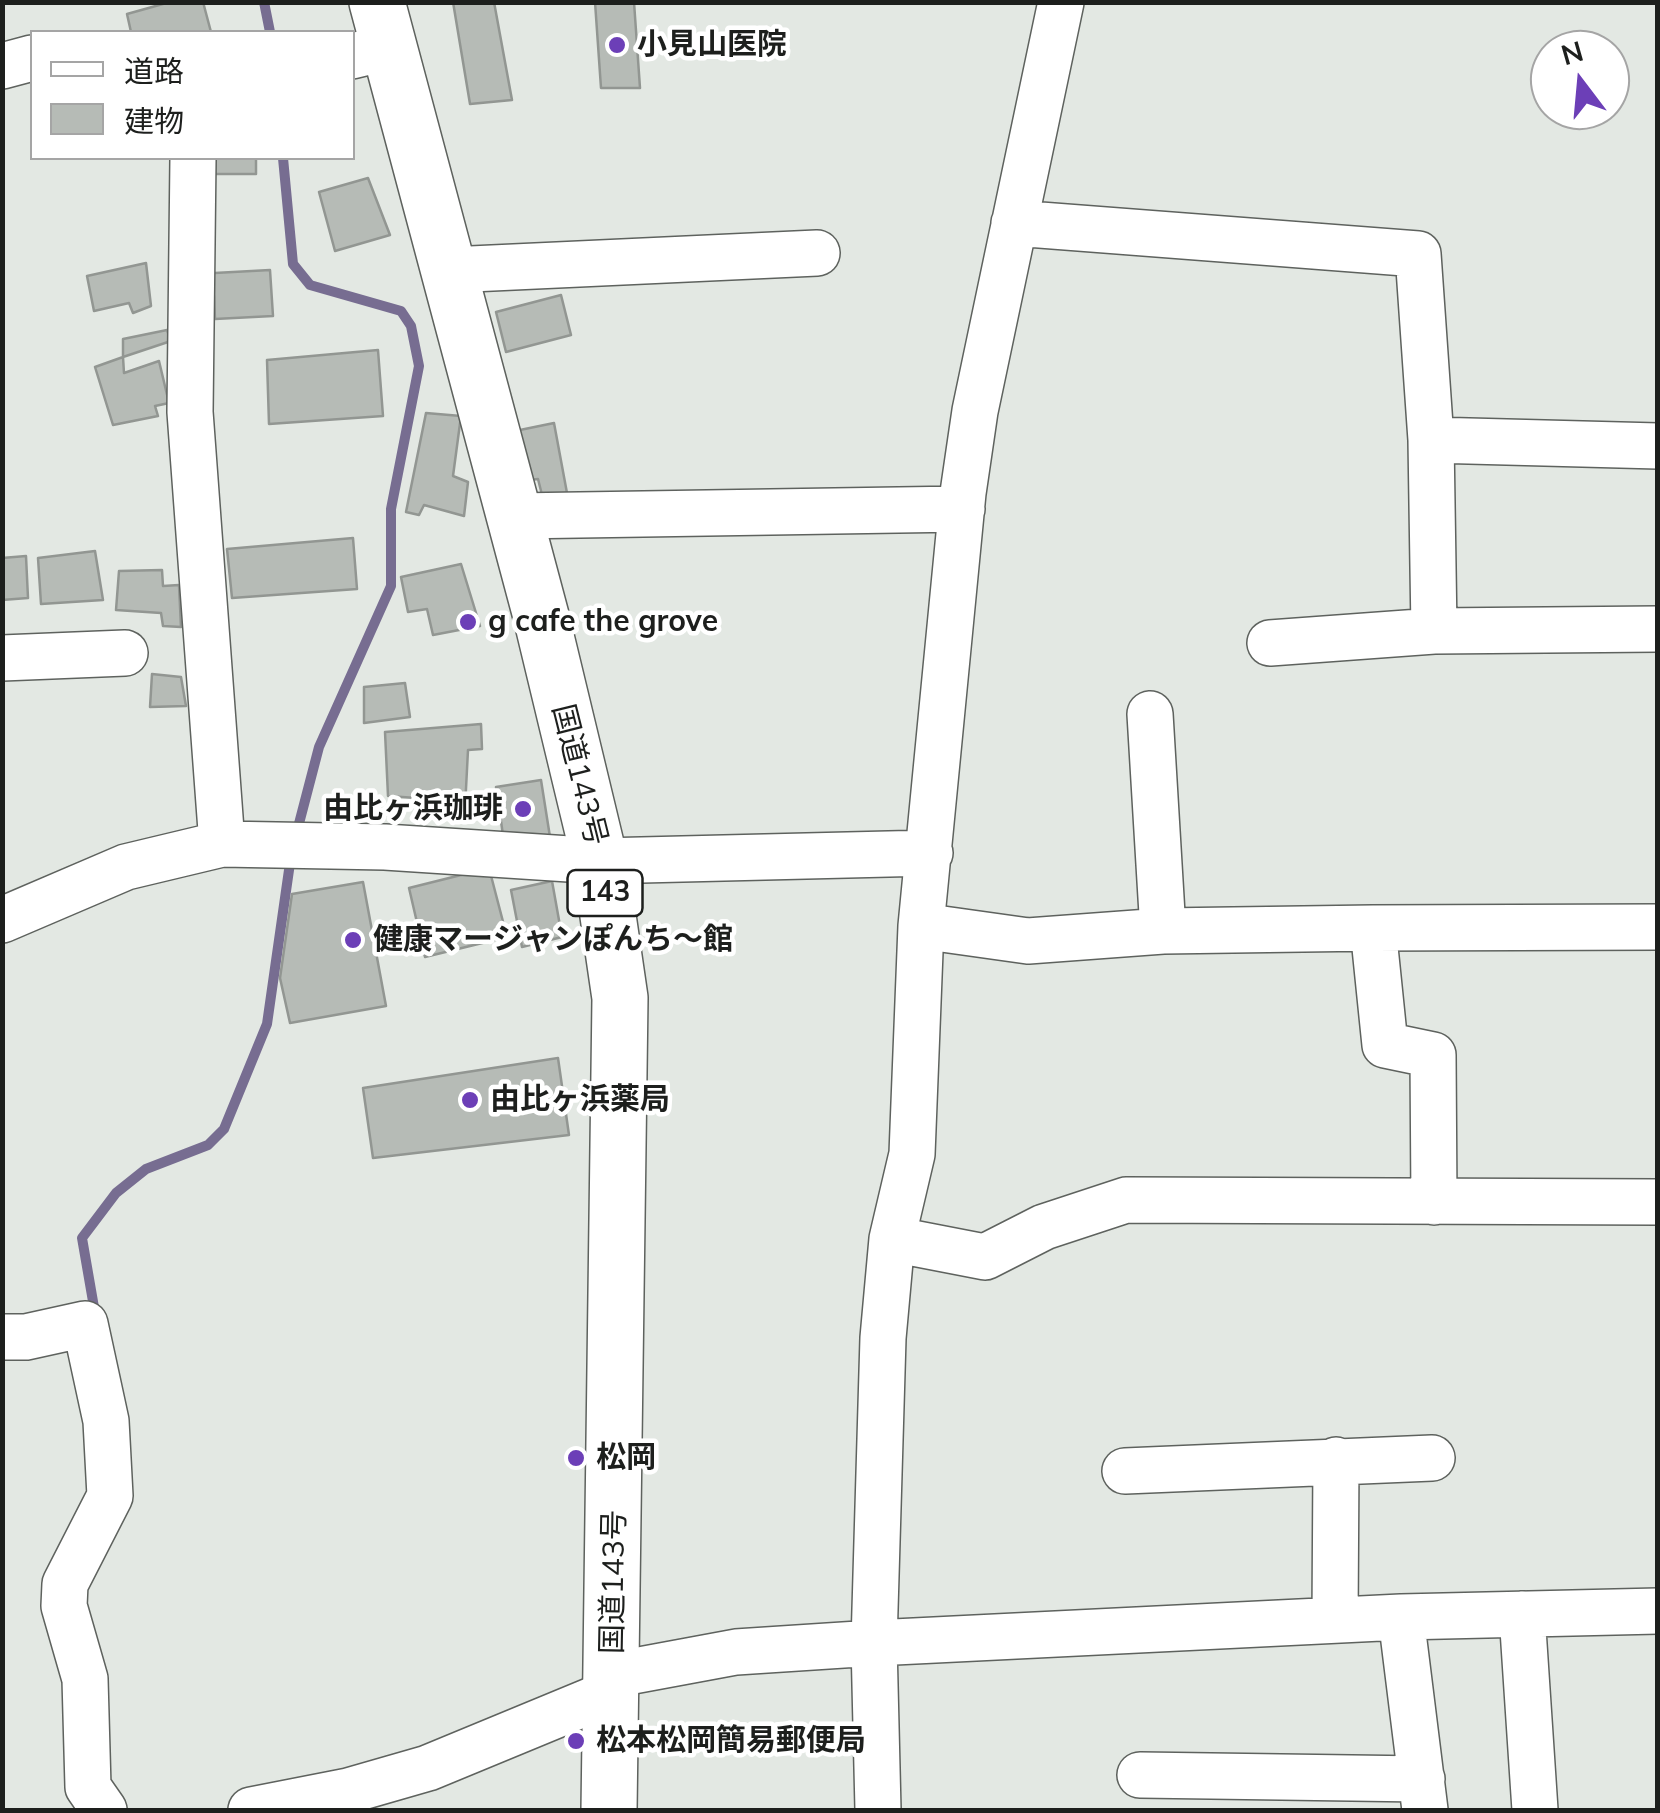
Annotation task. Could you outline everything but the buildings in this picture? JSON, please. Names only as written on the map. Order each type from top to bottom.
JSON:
[{"type":"highway","name":"国道143号","points":[[373,35],[449,270],[516,516],[600,861],[620,998],[609,1810]]},
{"type":"street","points":[[878,1810],[874,1643],[884,1338],[892,1239],[912,1154],[922,926],[962,509],[975,410],[1061,2]]},
{"type":"street","points":[[2,66],[30,59]]},
{"type":"street","points":[[193,160],[190,412],[222,844]]},
{"type":"street","points":[[1014,224],[1418,254],[1431,440],[1434,631]]},
{"type":"street","points":[[449,270],[817,253]]},
{"type":"street","points":[[1431,440],[1658,446]]},
{"type":"street","points":[[516,516],[962,509]]},
{"type":"street","points":[[1270,643],[1434,631],[1658,629]]},
{"type":"street","points":[[2,658],[125,653]]},
{"type":"street","points":[[1150,714],[1162,931]]},
{"type":"street","points":[[2,920],[126,867],[222,844],[600,861],[930,853]]},
{"type":"street","points":[[922,926],[1028,941],[1162,931],[1658,927]]},
{"type":"street","points":[[1373,928],[1385,1045],[1433,1054],[1434,1202]]},
{"type":"street","points":[[892,1239],[985,1257],[1044,1227],[1126,1200],[1658,1202]]},
{"type":"street","points":[[2,1337],[26,1338],[85,1324],[106,1420],[110,1496],[64,1584],[64,1606],[84,1679],[95,1798]]},
{"type":"street","points":[[1125,1471],[1432,1458]]},
{"type":"street","points":[[1334,1620],[1336,1460]]},
{"type":"street","points":[[251,1810],[348,1791],[428,1768],[612,1684],[736,1652],[1401,1617],[1658,1611]]},
{"type":"street","points":[[1522,1614],[1535,1810]]},
{"type":"street","points":[[1140,1775],[1423,1795],[1401,1617]]},
{"type":"waterway","points":[[264,2],[270,30]]},
{"type":"waterway","points":[[283,160],[293,264],[310,285],[401,311],[411,326],[419,366],[391,509],[391,586],[319,747],[296,835]]},
{"type":"waterway","points":[[95,1313],[82,1238],[116,1193],[146,1169],[208,1145],[224,1129],[267,1024],[291,856]]},
{"type":"place","name":"小見山医院","points":[[617,45]]},
{"type":"place","name":"g cafe the grove","points":[[468,622]]},
{"type":"place","name":"由比ヶ浜珈琲","points":[[523,809]]},
{"type":"place","name":"健康マージャンぽんち～館","points":[[353,940]]},
{"type":"place","name":"由比ヶ浜薬局","points":[[470,1100]]},
{"type":"place","name":"松岡","points":[[576,1458]]},
{"type":"place","name":"松本松岡簡易郵便局","points":[[576,1741]]}]
